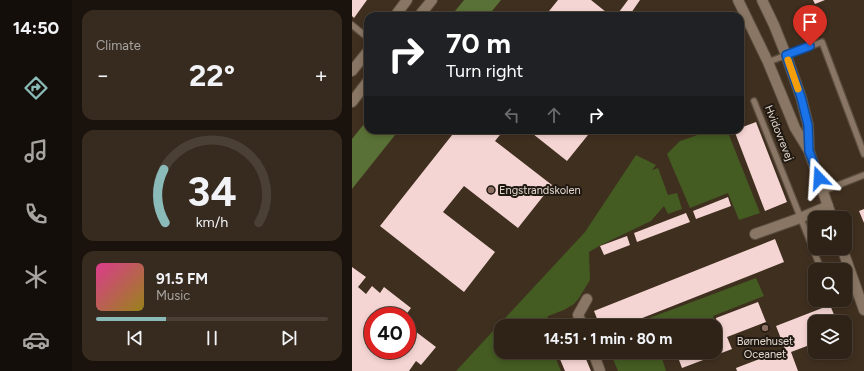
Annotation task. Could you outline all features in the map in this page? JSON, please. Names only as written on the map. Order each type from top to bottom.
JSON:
[{"type":"street","points":[[398,12],[407,0]]},
{"type":"street","points":[[422,12],[432,0]]},
{"type":"street","name":"Hvidovrevej","points":[[738,0],[744,12]]},
{"type":"street","name":"Hvidovrevej","points":[[762,0],[774,25],[801,97],[808,125],[809,151]]},
{"type":"street","name":"Hvidovrevej","points":[[744,12],[768,62],[795,128],[809,151],[830,211]]},
{"type":"street","points":[[352,71],[364,56]]},
{"type":"street","points":[[352,102],[364,86]]},
{"type":"street","points":[[755,234],[828,206]]},
{"type":"street","points":[[844,255],[864,310]]},
{"type":"street","points":[[579,319],[578,315],[587,299]]},
{"type":"street","points":[[596,359],[600,371]]},
{"type":"lane","points":[[352,25],[364,35]]},
{"type":"lane","points":[[768,62],[822,42],[864,154]]},
{"type":"lane","name":"Hvidovrevej","points":[[754,101],[819,263]]},
{"type":"lane","points":[[823,192],[864,175]]},
{"type":"green space","points":[[464,0],[501,0],[491,12],[454,12]]},
{"type":"green space","points":[[364,124],[364,134],[396,134],[352,189],[352,139]]},
{"type":"green space","points":[[700,134],[729,134],[760,213],[739,220],[728,193],[690,208],[667,154],[680,141]]},
{"type":"green space","points":[[636,155],[656,165],[652,170],[658,168],[668,195],[677,193],[682,209],[668,214],[664,206],[651,221],[589,252],[590,280],[574,304],[564,310],[548,316],[547,319],[504,319],[585,232]]},
{"type":"green space","points":[[756,278],[764,296],[713,316],[714,319],[647,319]]},
{"type":"green space","points":[[494,330],[494,359],[556,359],[561,371],[456,371]]},
{"type":"green space","points":[[613,359],[662,359],[666,371],[618,371]]},
{"type":"building","points":[[352,0],[367,0],[354,18],[352,16]]},
{"type":"building","points":[[558,0],[591,0],[606,12],[548,12]]},
{"type":"building","points":[[628,0],[640,0],[632,12],[619,12]]},
{"type":"building","points":[[813,0],[825,0],[815,4]]},
{"type":"building","points":[[756,122],[787,202],[765,211],[736,134],[744,134],[744,126]]},
{"type":"building","points":[[453,134],[501,134],[495,141],[552,185],[518,228],[464,186],[443,212],[495,252],[464,292],[380,226]]},
{"type":"building","points":[[533,134],[589,134],[567,161]]},
{"type":"building","points":[[728,197],[731,206],[696,219],[693,211]]},
{"type":"building","points":[[864,209],[864,223],[859,211]]},
{"type":"building","points":[[686,213],[690,222],[637,242],[634,233]]},
{"type":"building","points":[[627,236],[630,245],[604,255],[600,246]]},
{"type":"building","points":[[775,239],[784,262],[640,319],[597,319],[594,311]]},
{"type":"building","points":[[352,267],[366,277],[358,287],[366,294],[372,286],[380,293],[384,287],[410,307],[364,307],[364,359],[416,359],[416,332],[436,347],[421,365],[416,361],[409,371],[352,371]]},
{"type":"building","points":[[758,302],[766,322],[727,337],[732,349],[722,353],[722,319],[716,318]]},
{"type":"building","points":[[825,307],[831,307],[834,315],[808,315],[808,346],[791,352],[798,371],[737,371],[736,368],[785,349],[776,326]]},
{"type":"building","points":[[560,359],[586,359],[591,371],[565,371]]},
{"type":"building","points":[[679,359],[706,359],[682,368]]},
{"type":"slow traffic","points":[[788,60],[798,89]]},
{"type":"place","name":"Engstrandskolen","points":[[491,190]]},
{"type":"place","name":"Børnehuset Oceanet","points":[[765,328]]},
{"type":"route","points":[[810,46],[786,55],[801,97],[808,125],[809,151],[819,178]]}]
